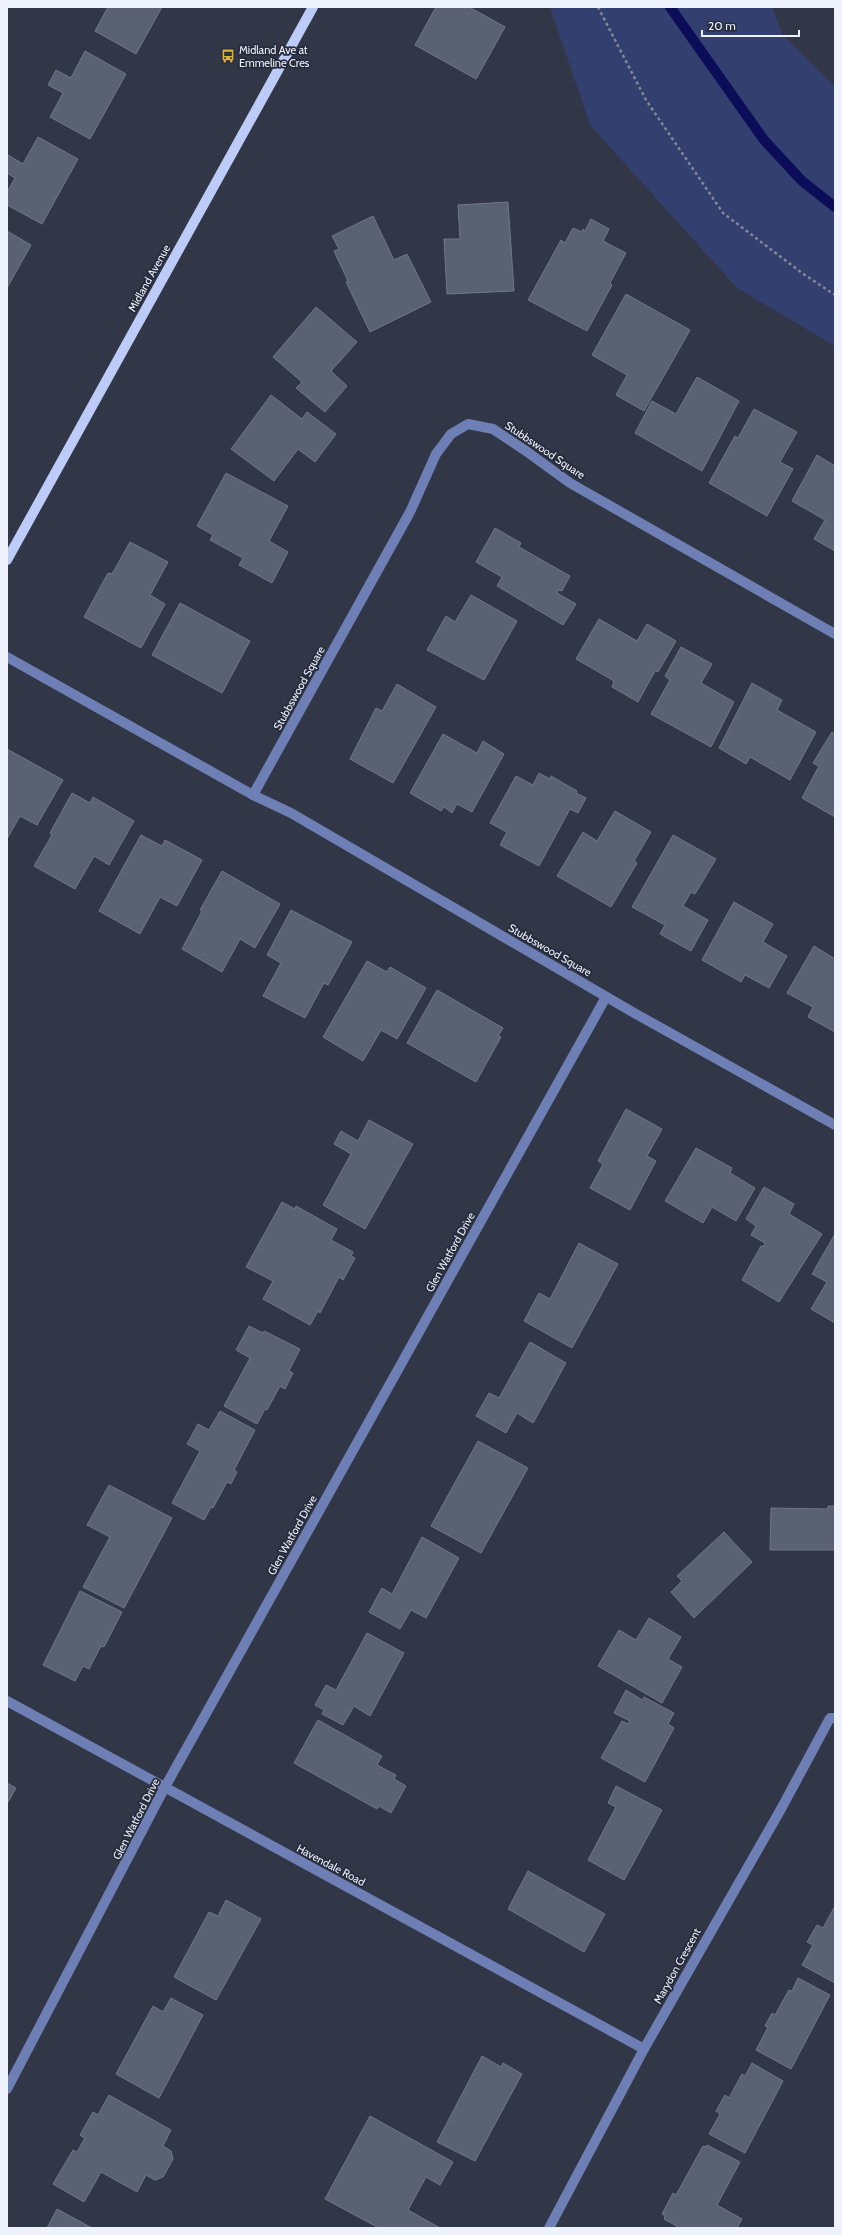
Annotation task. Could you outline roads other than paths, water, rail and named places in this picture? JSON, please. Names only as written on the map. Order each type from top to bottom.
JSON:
[{"type":"main road","name":"Midland Avenue","points":[[7,560],[312,7]]},
{"type":"street","name":"Stubbswood Square","points":[[253,796],[410,512],[436,454],[451,434],[468,424],[492,429],[526,451],[570,483],[835,634]]},
{"type":"street","name":"Stubbswood Square","points":[[7,657],[253,796],[291,813],[606,997],[835,1126]]},
{"type":"street","name":"Glen Watford Drive","points":[[7,2089],[166,1787],[606,997]]},
{"type":"street","name":"Havendale Road","points":[[7,1701],[644,2048]]},
{"type":"street","name":"Marydon Crescent","points":[[549,2228],[644,2048],[832,1718]]},
{"type":"waterway","points":[[670,7],[764,140],[802,181],[835,207]]},
{"type":"place","name":"Midland Ave at Emmeline Cres","points":[[228,56]]}]
